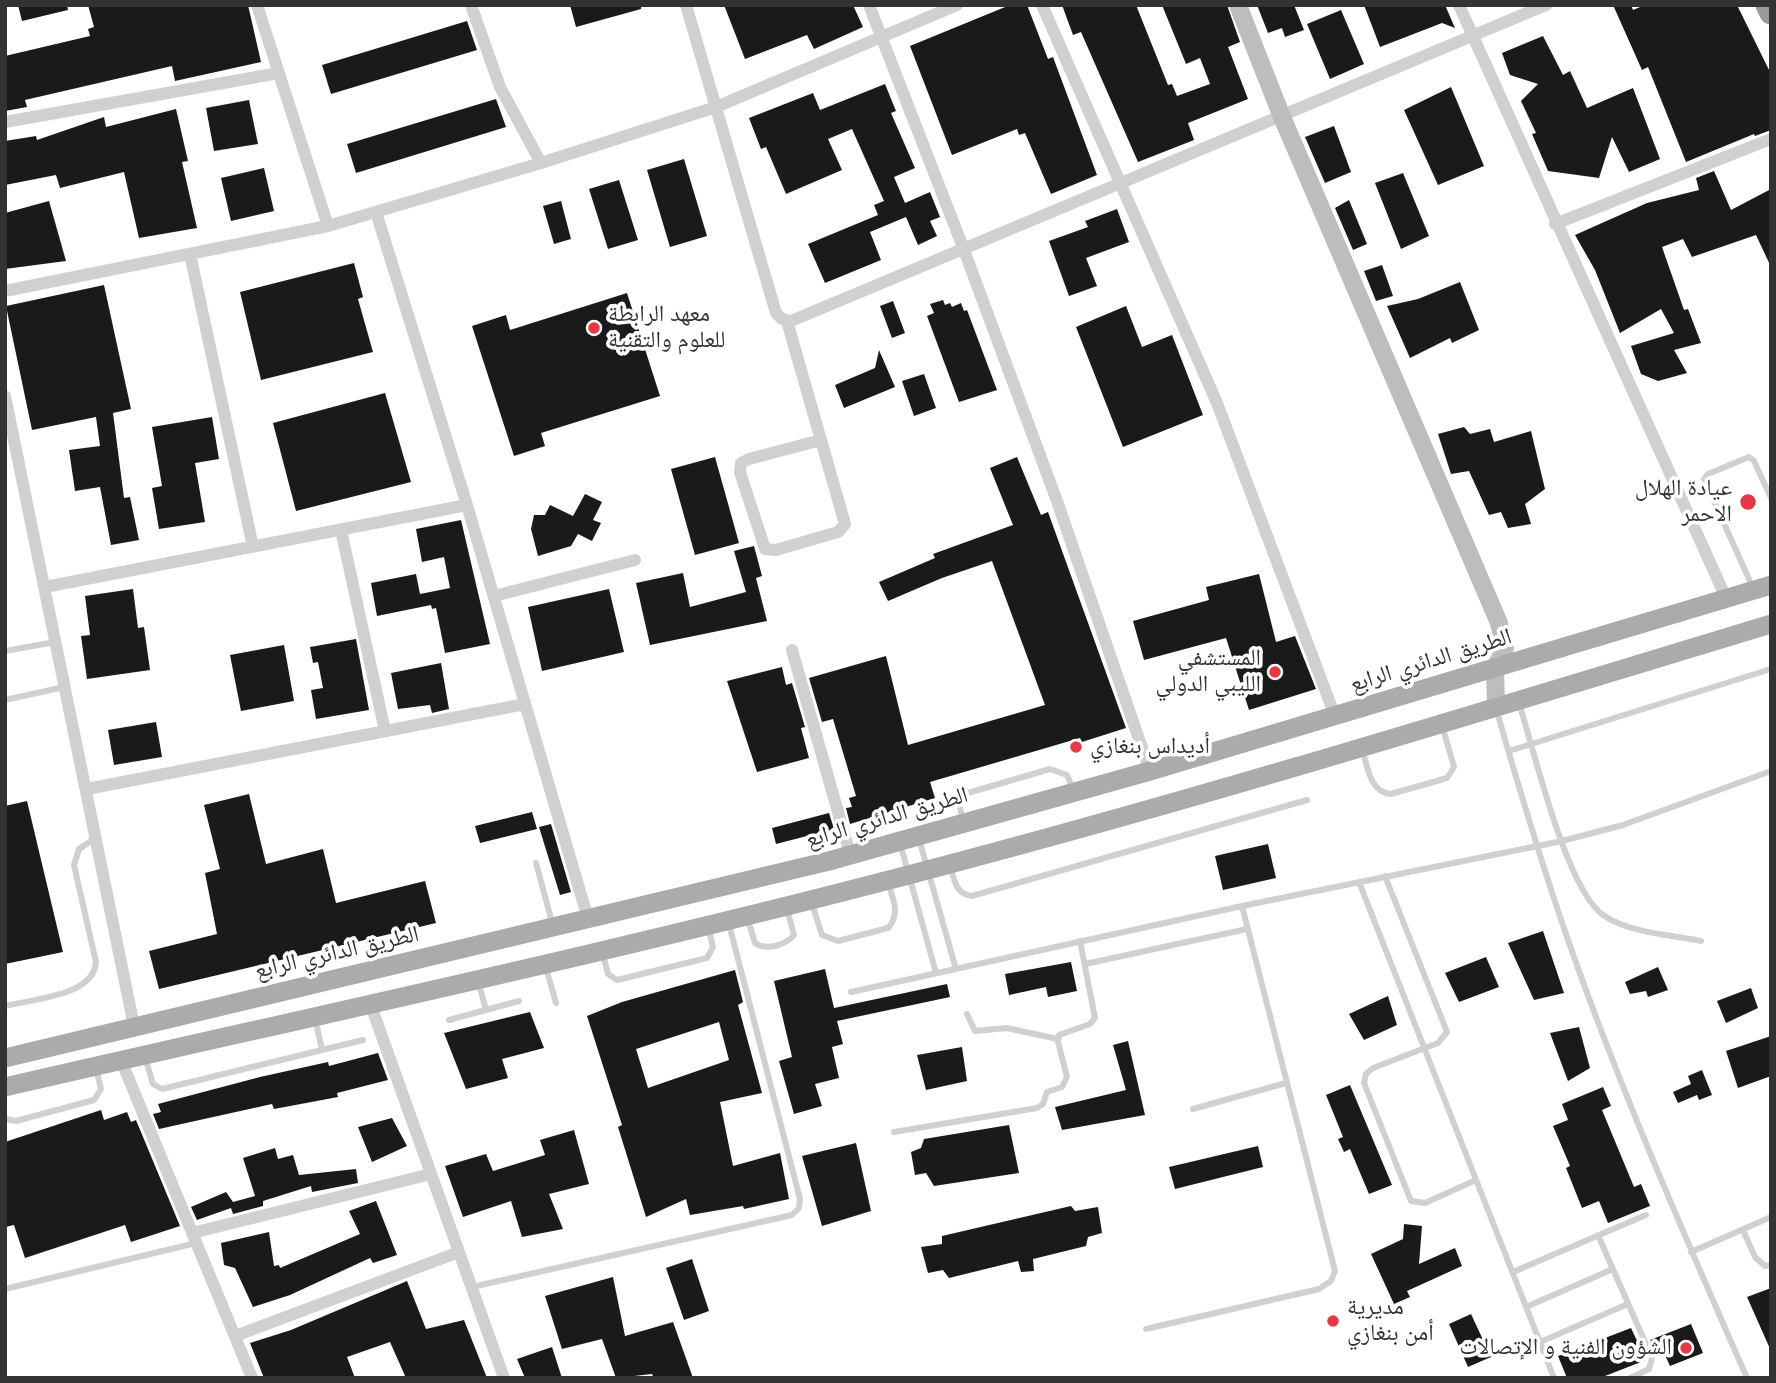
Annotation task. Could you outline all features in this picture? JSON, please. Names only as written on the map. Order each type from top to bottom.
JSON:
[{"type":"highway","points":[[1768,5],[1771,13]]},
{"type":"main road","points":[[1238,5],[1282,117],[1499,623],[1505,648],[1495,668],[1496,707]]},
{"type":"main road","name":"الطريق الدائري الرابع","points":[[5,1058],[850,854],[1150,771],[1762,587]]},
{"type":"main road","points":[[5,1087],[738,918],[919,872],[1441,724],[1771,624]]},
{"type":"main road","points":[[237,1002],[245,1031]]},
{"type":"street","points":[[257,5],[328,226]]},
{"type":"street","points":[[471,5],[500,87],[541,163]]},
{"type":"street","points":[[687,5],[776,313],[787,321],[821,440],[845,527],[838,532],[776,550],[765,549],[740,472],[741,464],[749,458],[821,440]]},
{"type":"street","points":[[869,5],[884,37],[1057,501],[1150,771]]},
{"type":"street","points":[[5,290],[328,226],[541,163],[716,107],[957,5]]},
{"type":"street","points":[[1042,5],[1217,403],[1335,716]]},
{"type":"street","points":[[1459,5],[1726,598]]},
{"type":"street","points":[[787,321],[796,320],[1546,5]]},
{"type":"street","points":[[5,122],[279,73]]},
{"type":"street","points":[[1555,223],[1771,139]]},
{"type":"street","points":[[376,212],[467,505],[588,919]]},
{"type":"street","points":[[190,254],[253,547]]},
{"type":"street","points":[[5,396],[134,1026]]},
{"type":"street","points":[[45,587],[467,505]]},
{"type":"street","points":[[341,530],[385,731]]},
{"type":"street","points":[[494,596],[635,560]]},
{"type":"street","points":[[792,650],[850,854]]},
{"type":"street","points":[[87,789],[525,704]]},
{"type":"street","points":[[370,1003],[504,1378]]},
{"type":"street","points":[[121,1060],[252,1378]]},
{"type":"street","points":[[194,1238],[431,1174]]},
{"type":"street","points":[[235,1336],[460,1252]]},
{"type":"lane","points":[[1762,587],[1704,479],[1707,474],[1749,457],[1754,461],[1771,499]]},
{"type":"lane","points":[[5,650],[57,641]]},
{"type":"lane","points":[[1509,751],[1771,669]]},
{"type":"lane","points":[[5,700],[66,686]]},
{"type":"lane","points":[[1519,701],[1562,841],[1587,899],[1604,916],[1627,925],[1701,941]]},
{"type":"lane","points":[[1496,707],[1538,846],[1598,1020],[1692,1252],[1747,1378]]},
{"type":"lane","points":[[1361,747],[1374,786],[1381,793],[1391,794],[1447,778],[1454,766],[1441,724]]},
{"type":"lane","points":[[963,822],[959,803],[964,795],[1050,769],[1067,775],[1074,791]]},
{"type":"lane","points":[[852,992],[1242,906],[1562,841],[1623,825],[1771,771]]},
{"type":"lane","points":[[950,863],[957,888],[964,895],[972,896],[1307,800]]},
{"type":"lane","points":[[5,1006],[79,988],[93,976],[96,962],[74,865],[79,849],[96,838]]},
{"type":"lane","points":[[909,838],[956,969]]},
{"type":"lane","points":[[909,838],[919,872],[936,973]]},
{"type":"lane","points":[[536,863],[554,927]]},
{"type":"lane","points":[[1385,876],[1446,1027],[1443,1040],[1373,1068],[1364,1079],[1408,1197],[1416,1203],[1425,1203],[1476,1180]]},
{"type":"lane","points":[[810,899],[819,931],[827,939],[838,941],[888,928],[892,924],[896,913],[888,880]]},
{"type":"lane","points":[[1359,882],[1554,1378]]},
{"type":"lane","points":[[738,918],[755,943],[766,947],[789,941],[794,935],[786,905]]},
{"type":"lane","points":[[1146,1329],[1319,1289],[1331,1282],[1336,1265],[1286,1083],[1242,906]]},
{"type":"lane","points":[[472,1287],[792,1215],[799,1208],[800,1199],[738,918]]},
{"type":"lane","points":[[602,949],[608,974],[613,979],[621,979],[707,958],[713,947],[708,925]]},
{"type":"lane","points":[[1085,964],[1247,929]]},
{"type":"lane","points":[[894,1132],[1040,1107],[1045,1094],[1062,1087],[1066,1080],[1058,1039],[1062,1033],[1090,1024],[1095,1018],[1080,941]]},
{"type":"lane","points":[[544,962],[556,1003]]},
{"type":"lane","points":[[477,978],[486,1010]]},
{"type":"lane","points":[[449,1020],[519,1001]]},
{"type":"lane","points":[[967,1014],[975,1031],[1007,1028],[1058,1039]]},
{"type":"lane","points":[[314,1016],[322,1050]]},
{"type":"lane","points":[[144,1055],[153,1084],[162,1089],[363,1040]]},
{"type":"lane","points":[[5,1119],[16,1121],[94,1100],[101,1089],[96,1066]]},
{"type":"lane","points":[[1193,1109],[1286,1083]]},
{"type":"lane","points":[[1513,1272],[1646,1215]]},
{"type":"lane","points":[[1692,1252],[1771,1217]]},
{"type":"lane","points":[[1743,1230],[1755,1258],[1765,1266],[1771,1265]]},
{"type":"lane","points":[[1598,1235],[1652,1362],[1646,1371],[1630,1378]]},
{"type":"lane","points":[[5,1289],[194,1238]]},
{"type":"lane","points":[[1527,1307],[1613,1269]]},
{"type":"lane","points":[[1540,1342],[1628,1304]]},
{"type":"building","points":[[18,5],[67,5],[68,10],[22,21]]},
{"type":"building","points":[[88,5],[248,5],[261,62],[175,81],[172,66],[25,100],[27,107],[5,111],[5,56],[90,36],[88,29],[94,27]]},
{"type":"building","points":[[570,5],[641,5],[641,9],[576,27]]},
{"type":"building","points":[[724,5],[853,5],[863,27],[814,49],[807,35],[745,59]]},
{"type":"building","points":[[1010,5],[1027,5],[1048,59],[1053,57],[1097,175],[1051,194],[1025,133],[1019,135],[1017,129],[952,155],[910,46]]},
{"type":"building","points":[[1062,5],[1136,5],[1168,85],[1172,84],[1177,96],[1210,84],[1200,58],[1186,64],[1162,5],[1227,5],[1240,42],[1228,47],[1248,99],[1188,123],[1194,140],[1138,162],[1081,32],[1073,35]]},
{"type":"building","points":[[1257,5],[1294,5],[1304,30],[1285,37],[1282,28],[1268,33]]},
{"type":"building","points":[[1364,5],[1445,5],[1455,28],[1442,23],[1380,47]]},
{"type":"building","points":[[1613,5],[1631,5],[1633,10],[1645,5],[1737,5],[1771,74],[1771,130],[1755,136],[1754,134],[1686,162],[1648,67],[1642,70]]},
{"type":"building","points":[[1341,10],[1364,64],[1330,79],[1307,24]]},
{"type":"building","points":[[467,21],[477,50],[331,94],[322,65]]},
{"type":"building","points":[[1543,36],[1563,75],[1570,71],[1587,108],[1633,88],[1660,159],[1629,172],[1612,137],[1599,178],[1548,171],[1532,134],[1536,133],[1521,101],[1538,84],[1510,75],[1502,53]]},
{"type":"building","points":[[885,84],[896,111],[891,113],[915,168],[894,177],[905,203],[930,192],[940,217],[930,221],[937,236],[918,245],[906,217],[870,232],[881,260],[825,283],[808,244],[878,215],[874,205],[884,201],[852,129],[828,139],[842,170],[786,194],[766,147],[761,149],[749,118],[813,93],[820,110]]},
{"type":"building","points":[[1451,87],[1484,166],[1438,185],[1404,110]]},
{"type":"building","points":[[496,99],[506,127],[356,173],[347,144]]},
{"type":"building","points":[[249,100],[258,144],[214,151],[206,108]]},
{"type":"building","points":[[176,109],[188,161],[182,162],[197,228],[139,238],[124,172],[60,188],[56,175],[5,185],[5,141],[36,136],[37,140],[104,117],[106,127]]},
{"type":"building","points":[[1334,126],[1351,172],[1325,183],[1305,137]]},
{"type":"building","points":[[684,159],[707,236],[670,247],[647,170]]},
{"type":"building","points":[[264,168],[274,211],[231,221],[221,178]]},
{"type":"building","points":[[1714,171],[1731,210],[1771,189],[1771,267],[1756,235],[1692,257],[1683,239],[1662,247],[1684,310],[1688,309],[1701,343],[1674,350],[1687,373],[1658,381],[1641,374],[1631,346],[1674,333],[1661,309],[1620,333],[1595,270],[1575,235],[1647,203],[1699,190],[1696,178]]},
{"type":"building","points":[[1403,173],[1429,236],[1401,249],[1375,183]]},
{"type":"building","points":[[619,180],[638,240],[608,249],[589,189]]},
{"type":"building","points":[[1349,200],[1367,244],[1353,250],[1335,208]]},
{"type":"building","points":[[49,201],[66,261],[5,269],[5,213]]},
{"type":"building","points":[[561,201],[571,239],[554,244],[543,206]]},
{"type":"building","points":[[1117,209],[1129,242],[1086,258],[1097,286],[1069,296],[1049,241],[1088,227],[1085,221]]},
{"type":"building","points":[[354,263],[363,297],[358,299],[373,352],[261,380],[240,292]]},
{"type":"building","points":[[1382,265],[1393,296],[1376,301],[1364,271]]},
{"type":"building","points":[[1460,282],[1479,330],[1452,343],[1450,338],[1410,358],[1387,306],[1418,299]]},
{"type":"building","points":[[104,285],[131,409],[113,413],[124,498],[130,497],[139,540],[111,545],[100,487],[75,491],[69,450],[100,446],[96,417],[32,430],[6,306]]},
{"type":"building","points":[[627,293],[660,396],[541,433],[545,446],[514,456],[472,326],[506,315],[510,330]]},
{"type":"building","points":[[943,300],[945,305],[950,303],[952,307],[961,303],[964,311],[967,310],[997,390],[959,402],[927,316],[934,313],[930,304]]},
{"type":"building","points":[[893,301],[905,333],[892,338],[880,306]]},
{"type":"building","points":[[1126,306],[1142,347],[1172,335],[1203,415],[1123,447],[1076,327]]},
{"type":"building","points":[[879,350],[895,387],[844,408],[835,385],[875,368]]},
{"type":"building","points":[[924,374],[936,408],[914,416],[902,381]]},
{"type":"building","points":[[385,393],[411,482],[296,511],[273,423]]},
{"type":"building","points":[[212,417],[219,459],[195,463],[205,522],[159,529],[152,488],[162,486],[152,427]]},
{"type":"building","points":[[1464,427],[1470,434],[1490,429],[1494,442],[1531,431],[1545,489],[1525,504],[1531,524],[1508,528],[1501,512],[1489,515],[1469,471],[1451,474],[1438,434]]},
{"type":"building","points":[[715,457],[739,543],[695,555],[671,469]]},
{"type":"building","points":[[1017,457],[1041,515],[1048,512],[1126,728],[1082,742],[1080,738],[930,782],[935,798],[850,824],[846,808],[852,807],[849,798],[856,796],[833,719],[822,722],[809,678],[886,656],[908,745],[1045,705],[992,561],[888,601],[879,582],[935,558],[933,554],[1013,525],[990,468]]},
{"type":"building","points":[[585,494],[602,502],[593,520],[601,523],[592,541],[578,534],[571,546],[538,556],[531,529],[534,515],[545,515],[550,505],[573,516]]},
{"type":"building","points":[[461,520],[490,644],[445,653],[436,608],[432,609],[431,605],[377,616],[371,583],[416,574],[420,594],[450,588],[444,557],[422,562],[416,529]]},
{"type":"building","points":[[754,546],[762,576],[756,578],[767,621],[650,645],[636,583],[683,573],[690,607],[746,592],[734,551]]},
{"type":"building","points":[[1259,574],[1276,642],[1295,636],[1316,689],[1249,710],[1226,638],[1144,660],[1133,621],[1209,600],[1206,587]]},
{"type":"building","points":[[133,589],[138,628],[144,627],[150,670],[87,679],[81,636],[90,635],[85,596]]},
{"type":"building","points":[[609,589],[624,652],[542,671],[528,607]]},
{"type":"building","points":[[356,639],[369,710],[316,719],[311,690],[323,688],[318,662],[313,663],[310,647]]},
{"type":"building","points":[[284,645],[294,701],[241,711],[230,655]]},
{"type":"building","points":[[441,663],[449,709],[432,713],[430,705],[398,709],[391,673]]},
{"type":"building","points":[[782,667],[786,685],[792,683],[805,727],[801,728],[809,758],[757,772],[727,681]]},
{"type":"building","points":[[156,722],[162,757],[114,765],[108,730]]},
{"type":"building","points":[[249,794],[266,864],[323,849],[336,903],[425,881],[436,923],[159,989],[149,951],[217,934],[205,873],[220,869],[204,805]]},
{"type":"building","points":[[27,801],[63,952],[5,964],[5,806]]},
{"type":"building","points":[[532,812],[537,829],[480,843],[475,826]]},
{"type":"building","points":[[829,813],[834,829],[776,844],[772,828]]},
{"type":"building","points":[[551,824],[571,892],[560,895],[539,827]]},
{"type":"building","points":[[1268,844],[1276,878],[1223,890],[1215,856]]},
{"type":"building","points":[[1543,931],[1564,993],[1534,1000],[1508,943]]},
{"type":"building","points":[[1486,957],[1499,987],[1459,1002],[1445,973]]},
{"type":"building","points":[[1071,962],[1077,991],[1048,997],[1046,987],[1009,995],[1005,974]]},
{"type":"building","points":[[1658,967],[1668,990],[1648,997],[1646,991],[1630,994],[1625,982]]},
{"type":"building","points":[[825,969],[834,1008],[947,984],[950,997],[837,1021],[843,1044],[832,1047],[839,1078],[815,1084],[822,1106],[794,1114],[779,1061],[792,1057],[774,981]]},
{"type":"building","points":[[735,970],[743,1002],[738,1005],[762,1093],[720,1102],[733,1166],[780,1153],[789,1199],[744,1209],[743,1206],[690,1215],[686,1199],[646,1217],[618,1127],[622,1125],[587,1016],[622,1002]],"holes":[[[719,1022],[729,1060],[648,1088],[636,1049]]]},
{"type":"building","points":[[1751,988],[1758,1008],[1726,1023],[1717,1001]]},
{"type":"building","points":[[1388,996],[1397,1025],[1364,1040],[1349,1014]]},
{"type":"building","points":[[530,1012],[544,1048],[502,1059],[508,1078],[466,1089],[444,1033]]},
{"type":"building","points":[[1579,1027],[1590,1068],[1568,1081],[1550,1033]]},
{"type":"building","points":[[1771,1036],[1771,1076],[1738,1088],[1726,1051]]},
{"type":"building","points":[[1128,1041],[1145,1115],[1062,1130],[1055,1107],[1126,1090],[1113,1045]]},
{"type":"building","points":[[962,1047],[967,1081],[926,1090],[917,1055]]},
{"type":"building","points":[[378,1053],[388,1080],[337,1093],[338,1097],[274,1109],[272,1104],[159,1129],[153,1114],[161,1112],[158,1104],[260,1077],[328,1062],[329,1066]]},
{"type":"building","points":[[1702,1070],[1712,1095],[1699,1100],[1697,1095],[1678,1103],[1673,1092],[1691,1084],[1688,1076]]},
{"type":"building","points":[[1350,1085],[1392,1185],[1369,1194],[1350,1149],[1344,1152],[1338,1139],[1343,1137],[1326,1095]]},
{"type":"building","points":[[1603,1087],[1611,1106],[1602,1110],[1634,1187],[1641,1184],[1650,1206],[1608,1223],[1599,1201],[1582,1208],[1566,1168],[1570,1166],[1553,1126],[1568,1120],[1562,1104]]},
{"type":"building","points":[[101,1110],[104,1120],[127,1112],[131,1122],[136,1120],[180,1226],[131,1242],[125,1225],[25,1258],[14,1225],[5,1227],[5,1142]]},
{"type":"building","points":[[392,1118],[407,1146],[372,1162],[358,1127]]},
{"type":"building","points":[[1009,1125],[1019,1173],[934,1186],[926,1173],[915,1175],[911,1152],[921,1148],[924,1139]]},
{"type":"building","points":[[574,1130],[589,1184],[549,1194],[563,1229],[522,1237],[511,1201],[463,1217],[445,1166],[486,1154],[493,1171],[545,1155],[540,1140]]},
{"type":"building","points":[[856,1143],[871,1211],[822,1226],[802,1156]]},
{"type":"building","points":[[1258,1146],[1263,1167],[1175,1189],[1169,1167]]},
{"type":"building","points":[[275,1148],[278,1159],[293,1155],[299,1175],[356,1169],[358,1183],[312,1192],[311,1186],[263,1201],[263,1206],[233,1214],[231,1208],[197,1220],[191,1207],[226,1192],[233,1202],[255,1196],[243,1158]]},
{"type":"building","points":[[376,1201],[397,1255],[373,1263],[370,1258],[290,1295],[253,1307],[235,1268],[224,1265],[221,1243],[269,1232],[274,1266],[279,1265],[280,1268],[360,1234],[349,1211]]},
{"type":"building","points":[[1071,1206],[1075,1211],[1098,1207],[1102,1233],[1088,1237],[1086,1246],[1033,1259],[1034,1271],[1021,1272],[1018,1261],[949,1278],[943,1270],[928,1273],[921,1247],[942,1244],[942,1236]]},
{"type":"building","points":[[1404,1224],[1422,1226],[1419,1264],[1455,1248],[1462,1266],[1407,1291],[1410,1297],[1394,1304],[1371,1254],[1403,1239]]},
{"type":"building","points":[[692,1259],[709,1311],[684,1320],[666,1268]]},
{"type":"building","points":[[613,1277],[625,1336],[673,1322],[693,1378],[654,1378],[652,1374],[616,1378],[602,1339],[562,1349],[545,1296]]},
{"type":"building","points":[[407,1281],[426,1329],[464,1320],[487,1378],[406,1378],[390,1342],[347,1357],[355,1378],[264,1378],[250,1343],[291,1330]]},
{"type":"building","points":[[1771,1288],[1771,1351],[1747,1297]]},
{"type":"building","points":[[1471,1314],[1491,1357],[1468,1367],[1449,1324]]},
{"type":"building","points":[[1691,1324],[1703,1353],[1670,1366],[1664,1353],[1657,1355],[1650,1340]]},
{"type":"building","points":[[1631,1328],[1646,1360],[1600,1378],[1567,1378],[1558,1356]]},
{"type":"building","points":[[552,1347],[562,1378],[525,1378],[517,1359]]},
{"type":"place","name":"معهد الرابطة للعلوم والتقنية","points":[[594,328]]},
{"type":"place","name":"عيادة الهلال الاحمر","points":[[1748,502]]},
{"type":"place","name":"المستشفي الليبي الدولي","points":[[1275,672]]},
{"type":"place","name":"أديداس بنغازي","points":[[1076,747]]},
{"type":"place","name":"مديرية أمن بنغازي","points":[[1333,1321]]},
{"type":"place","name":"الشؤون الفنية و الإتصالات","points":[[1686,1348]]}]
